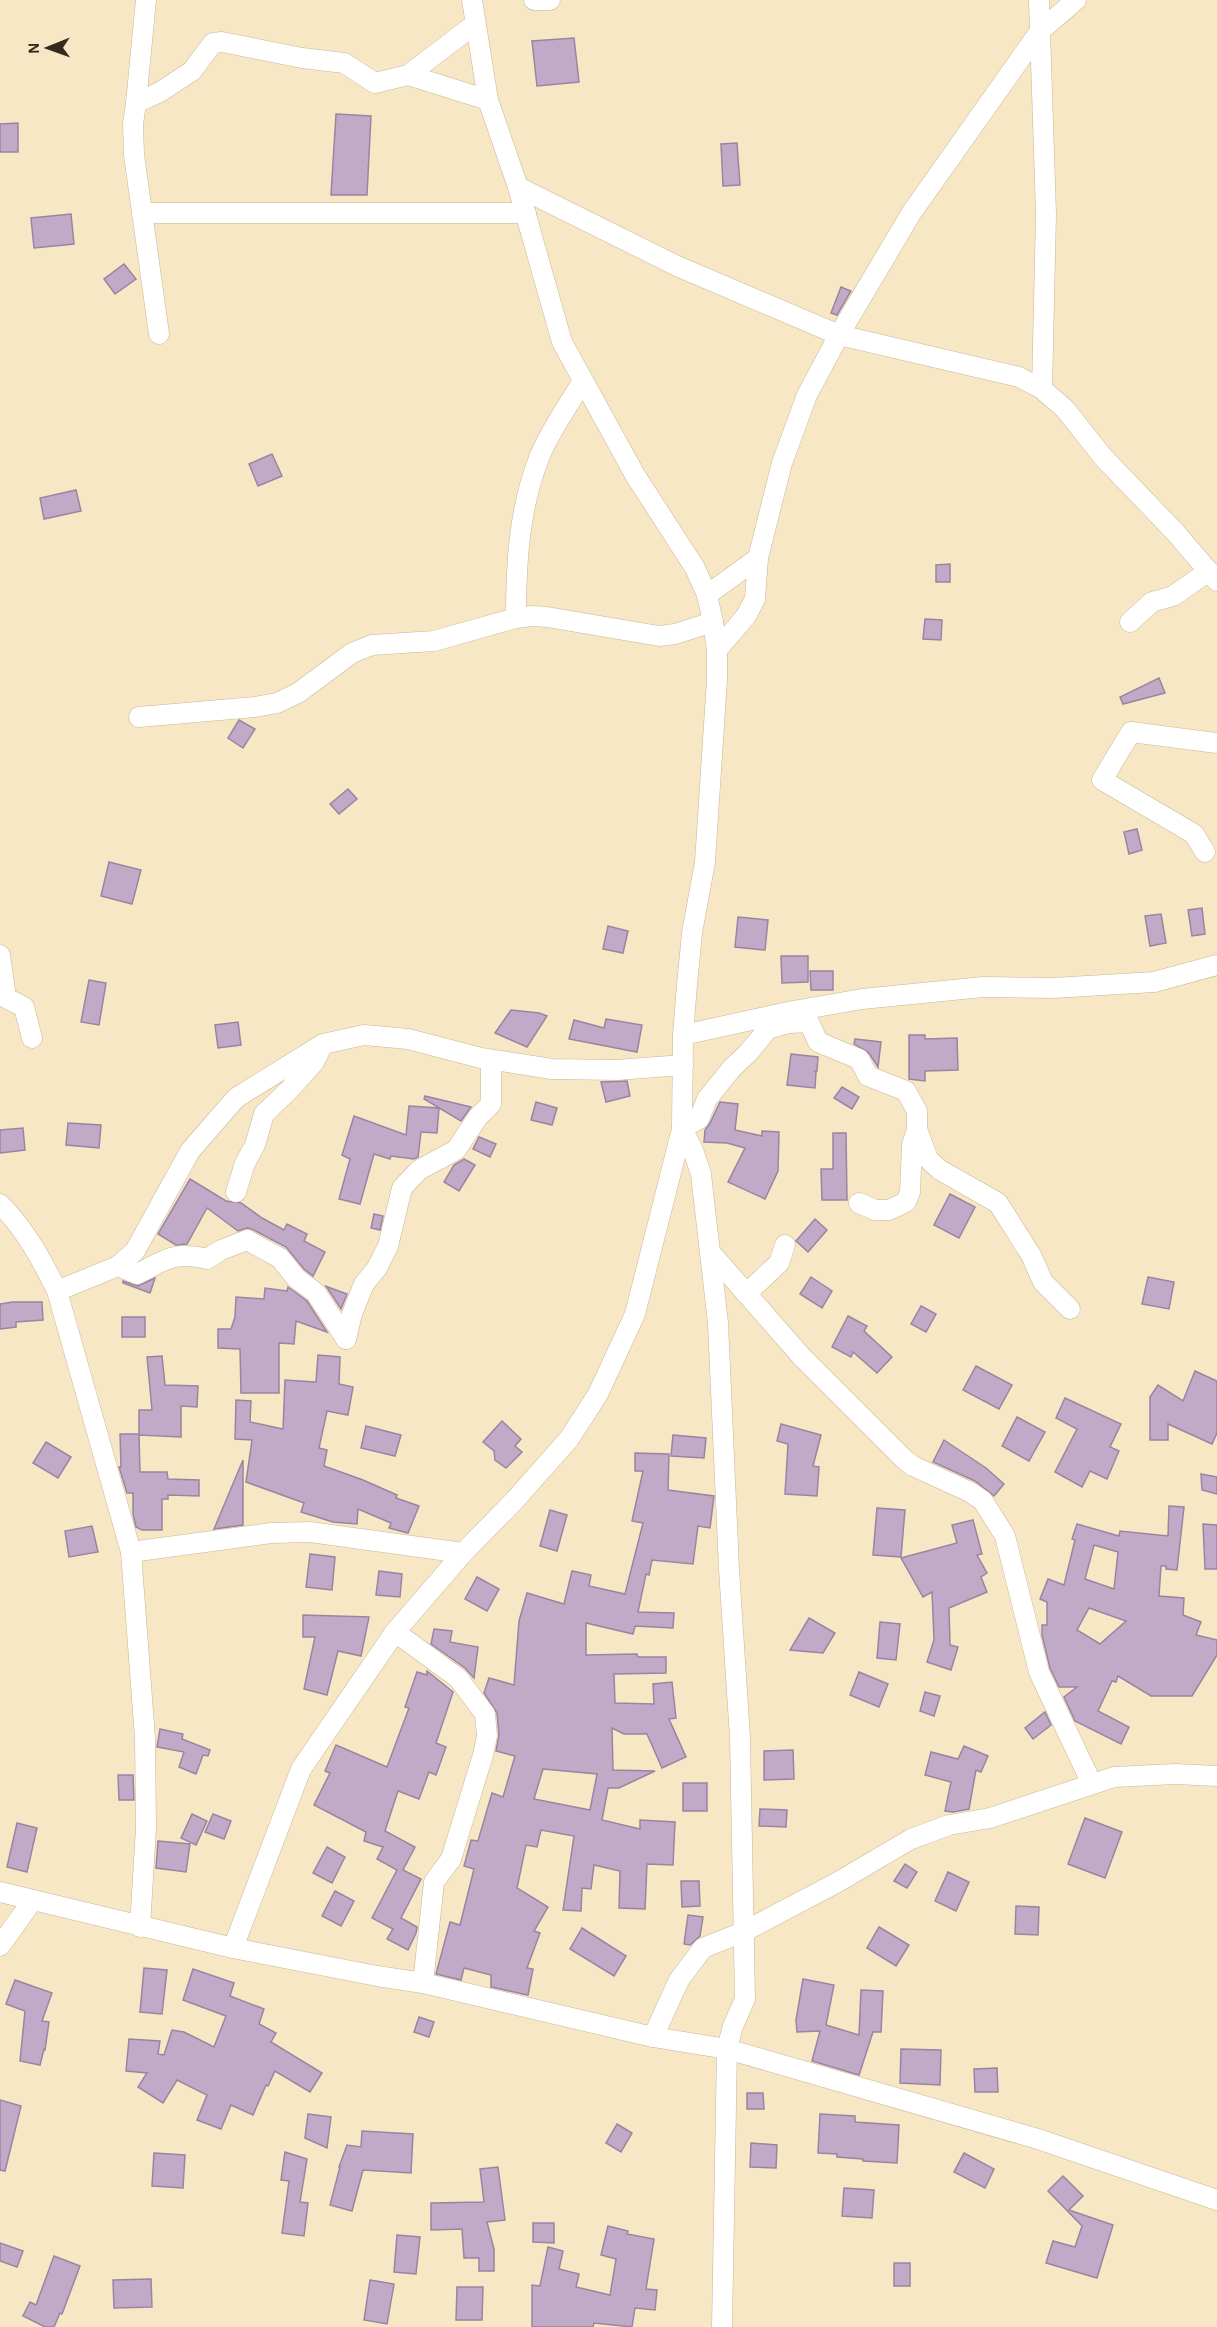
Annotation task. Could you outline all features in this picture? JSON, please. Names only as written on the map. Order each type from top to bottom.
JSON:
[{"type":"street","points":[[146,0],[133,124],[134,155],[159,334]]},
{"type":"street","points":[[233,1948],[301,1769],[395,1632],[463,1553],[514,1501],[569,1438],[598,1394],[635,1314],[682,1129],[683,1035],[692,933],[705,862],[717,679],[717,650],[713,622],[706,595],[695,568],[635,475],[562,342],[526,213],[488,99],[472,0]]},
{"type":"street","points":[[534,0],[550,0]]},
{"type":"street","points":[[1039,0],[1046,214],[1042,389]]},
{"type":"street","points":[[717,650],[746,616],[755,599],[758,558],[782,463],[807,395],[838,335],[912,212],[1040,31],[1076,0]]},
{"type":"street","points":[[136,103],[160,92],[192,70],[213,44],[222,42],[302,58],[344,63],[375,83],[408,75],[475,24]]},
{"type":"street","points":[[408,75],[488,99]]},
{"type":"street","points":[[518,187],[677,266],[838,335],[1019,377],[1042,389],[1065,409],[1103,457],[1175,532],[1213,576],[1173,596],[1152,602],[1130,622]]},
{"type":"street","points":[[142,213],[526,213]]},
{"type":"street","points":[[516,618],[516,564],[524,508],[539,457],[583,381]]},
{"type":"street","points":[[706,595],[758,558]]},
{"type":"street","points":[[139,717],[277,703],[298,693],[352,653],[372,645],[434,641],[516,618],[547,617],[659,636],[675,634],[713,622]]},
{"type":"street","points":[[1206,852],[1194,834],[1102,780],[1131,732],[1217,743]]},
{"type":"street","points":[[0,955],[6,998],[24,1007],[32,1038]]},
{"type":"street","points":[[683,1035],[793,1011],[862,999],[983,987],[1053,988],[1154,982],[1217,965]]},
{"type":"street","points":[[682,1129],[699,1119],[707,1099],[768,1029],[789,1023],[809,1022],[818,1042],[859,1059],[868,1076],[906,1091],[917,1111],[917,1129],[912,1145],[910,1192],[906,1202],[889,1210],[875,1210],[859,1203]]},
{"type":"street","points":[[57,1291],[118,1266],[135,1251],[190,1151],[236,1098],[323,1044],[364,1035],[397,1038],[491,1060],[552,1069],[617,1070],[683,1065]]},
{"type":"street","points":[[236,1192],[245,1163],[255,1145],[264,1114],[314,1062],[323,1044]]},
{"type":"street","points":[[118,1266],[137,1274],[171,1256],[193,1256],[207,1259],[221,1250],[247,1240],[280,1258],[296,1278],[316,1293],[346,1339],[352,1314],[364,1284],[377,1268],[388,1246],[402,1188],[420,1170],[456,1150],[478,1117],[491,1104],[491,1060]]},
{"type":"street","points":[[682,1129],[693,1150],[701,1174],[718,1323],[729,1569],[740,1738],[745,1999],[733,2026],[727,2049],[722,2327]]},
{"type":"street","points":[[917,1129],[928,1159],[940,1170],[998,1203],[1031,1255],[1043,1282],[1070,1309]]},
{"type":"street","points":[[0,1204],[17,1222],[46,1268],[57,1291],[130,1552],[145,1738],[146,1828],[140,1927]]},
{"type":"street","points":[[746,1294],[779,1263],[785,1245]]},
{"type":"street","points":[[710,1252],[802,1357],[906,1461],[970,1492],[983,1501],[993,1514],[1005,1536],[1039,1672],[1092,1784]]},
{"type":"street","points":[[130,1552],[271,1533],[310,1532],[463,1553]]},
{"type":"street","points":[[395,1632],[458,1678],[485,1714],[487,1736],[451,1859],[434,1882],[423,1983]]},
{"type":"street","points":[[653,2037],[679,1980],[704,1948],[743,1932],[921,1835],[949,1825],[990,1818],[1114,1777],[1175,1773],[1217,1776]]},
{"type":"street","points":[[0,1892],[233,1948],[423,1983],[653,2037],[727,2049],[1038,2139],[1217,2200]]},
{"type":"street","points":[[0,1946],[33,1900]]},
{"type":"building","points":[[574,38],[579,82],[537,86],[532,41]]},
{"type":"building","points":[[336,114],[371,116],[367,195],[331,195]]},
{"type":"building","points":[[18,123],[18,152],[0,152],[0,124]]},
{"type":"building","points":[[737,143],[740,185],[723,186],[721,144]]},
{"type":"building","points":[[71,214],[74,244],[34,248],[31,218]]},
{"type":"building","points":[[124,264],[136,279],[115,294],[104,279]]},
{"type":"building","points":[[841,287],[851,291],[837,315],[831,313]]},
{"type":"building","points":[[272,454],[282,476],[258,486],[249,464]]},
{"type":"building","points":[[76,490],[81,511],[44,519],[40,498]]},
{"type":"building","points":[[950,564],[950,582],[936,582],[936,565]]},
{"type":"building","points":[[925,619],[942,620],[941,640],[923,639]]},
{"type":"building","points":[[1159,678],[1165,693],[1123,704],[1120,697]]},
{"type":"building","points":[[239,720],[255,729],[243,748],[228,738]]},
{"type":"building","points":[[348,789],[357,799],[339,814],[330,804]]},
{"type":"building","points":[[1137,829],[1142,850],[1129,854],[1124,832]]},
{"type":"building","points":[[109,862],[141,870],[132,904],[101,896]]},
{"type":"building","points":[[1202,908],[1205,934],[1192,936],[1188,910]]},
{"type":"building","points":[[1161,914],[1166,943],[1150,946],[1145,916]]},
{"type":"building","points":[[738,917],[768,920],[765,950],[735,947]]},
{"type":"building","points":[[608,926],[628,931],[623,953],[603,949]]},
{"type":"building","points":[[781,956],[808,956],[808,982],[782,983]]},
{"type":"building","points":[[810,971],[833,971],[833,990],[811,990]]},
{"type":"building","points":[[89,980],[106,983],[99,1025],[81,1022]]},
{"type":"building","points":[[511,1010],[547,1016],[527,1047],[495,1033]]},
{"type":"building","points":[[606,1019],[642,1025],[637,1052],[569,1039],[574,1020],[604,1028]]},
{"type":"building","points":[[238,1022],[241,1045],[218,1048],[215,1025]]},
{"type":"building","points":[[909,1035],[925,1035],[925,1039],[957,1038],[958,1070],[925,1071],[925,1081],[909,1079]]},
{"type":"building","points":[[855,1039],[881,1042],[878,1067],[869,1053],[854,1044]]},
{"type":"building","points":[[791,1054],[818,1057],[815,1088],[787,1085]]},
{"type":"building","points":[[627,1081],[630,1096],[606,1102],[601,1082]]},
{"type":"building","points":[[842,1087],[859,1097],[852,1109],[834,1098]]},
{"type":"building","points":[[425,1096],[471,1107],[461,1121],[424,1099]]},
{"type":"building","points":[[536,1102],[557,1108],[552,1125],[531,1120]]},
{"type":"building","points":[[720,1102],[738,1104],[735,1130],[762,1136],[762,1131],[779,1132],[778,1171],[765,1199],[728,1182],[745,1148],[727,1143],[704,1142],[705,1130]]},
{"type":"building","points":[[409,1106],[439,1108],[437,1133],[421,1132],[418,1157],[414,1159],[391,1156],[390,1159],[374,1154],[360,1204],[339,1199],[350,1159],[342,1155],[354,1116],[406,1135]]},
{"type":"building","points":[[68,1123],[101,1125],[99,1148],[66,1145]]},
{"type":"building","points":[[23,1128],[25,1150],[0,1153],[0,1130]]},
{"type":"building","points":[[833,1133],[846,1133],[847,1200],[822,1200],[821,1169],[833,1169]]},
{"type":"building","points":[[479,1137],[496,1144],[490,1157],[473,1149]]},
{"type":"building","points":[[464,1159],[475,1165],[459,1191],[444,1182],[454,1165]]},
{"type":"building","points":[[190,1179],[226,1201],[241,1203],[284,1230],[287,1224],[307,1234],[304,1241],[325,1252],[313,1276],[304,1269],[286,1247],[252,1229],[238,1231],[207,1208],[187,1244],[176,1245],[158,1234]]},
{"type":"building","points":[[950,1194],[975,1207],[959,1238],[934,1225]]},
{"type":"building","points":[[374,1214],[383,1216],[380,1230],[371,1228]]},
{"type":"building","points":[[815,1219],[827,1230],[808,1252],[796,1241]]},
{"type":"building","points":[[811,1277],[832,1291],[822,1308],[800,1294]]},
{"type":"building","points":[[1148,1277],[1174,1282],[1169,1309],[1142,1304]]},
{"type":"building","points":[[155,1278],[150,1293],[123,1283],[123,1281],[138,1286]]},
{"type":"building","points":[[326,1286],[347,1294],[341,1309]]},
{"type":"building","points":[[288,1287],[307,1301],[327,1332],[296,1321],[294,1344],[279,1343],[279,1393],[241,1393],[240,1349],[218,1348],[218,1329],[231,1329],[235,1317],[236,1297],[264,1299],[265,1288],[287,1291]]},
{"type":"building","points":[[42,1302],[43,1320],[16,1322],[16,1327],[0,1329],[0,1304]]},
{"type":"building","points":[[921,1306],[936,1314],[926,1332],[911,1324]]},
{"type":"building","points":[[848,1316],[867,1326],[864,1331],[892,1357],[877,1373],[853,1352],[851,1357],[832,1347]]},
{"type":"building","points":[[122,1317],[145,1317],[145,1337],[122,1337]]},
{"type":"building","points":[[318,1355],[340,1357],[339,1384],[353,1387],[348,1415],[327,1411],[319,1448],[327,1450],[324,1466],[363,1480],[397,1495],[396,1498],[419,1506],[408,1533],[389,1528],[391,1523],[358,1509],[357,1524],[333,1522],[301,1512],[304,1503],[246,1482],[252,1440],[235,1439],[236,1400],[251,1401],[250,1422],[283,1429],[285,1380],[316,1382]]},
{"type":"building","points":[[162,1356],[165,1385],[198,1386],[197,1407],[181,1406],[181,1437],[139,1435],[140,1472],[167,1472],[168,1479],[199,1480],[199,1496],[168,1495],[168,1499],[162,1499],[162,1530],[142,1530],[136,1527],[133,1514],[133,1493],[127,1493],[119,1467],[121,1467],[120,1434],[139,1434],[139,1410],[152,1410],[147,1357]]},
{"type":"building","points":[[976,1366],[1012,1385],[999,1409],[963,1390]]},
{"type":"building","points":[[1195,1371],[1217,1381],[1217,1433],[1212,1444],[1168,1424],[1168,1440],[1150,1440],[1150,1397],[1158,1385],[1183,1401]]},
{"type":"building","points":[[1065,1398],[1121,1424],[1110,1447],[1119,1451],[1107,1479],[1090,1471],[1082,1487],[1055,1472],[1077,1429],[1056,1418]]},
{"type":"building","points":[[1017,1417],[1045,1432],[1029,1461],[1002,1446]]},
{"type":"building","points":[[502,1421],[521,1439],[515,1446],[522,1452],[506,1468],[495,1460],[494,1451],[483,1442]]},
{"type":"building","points":[[781,1424],[821,1435],[813,1466],[819,1467],[817,1496],[785,1494],[788,1444],[777,1441]]},
{"type":"building","points":[[366,1426],[401,1435],[395,1456],[361,1448]]},
{"type":"building","points":[[673,1435],[706,1438],[704,1458],[671,1456]]},
{"type":"building","points":[[944,1440],[986,1468],[1004,1484],[994,1496],[975,1481],[933,1462]]},
{"type":"building","points":[[46,1442],[71,1457],[58,1478],[33,1463]]},
{"type":"building","points":[[635,1453],[669,1454],[668,1490],[714,1496],[710,1528],[698,1526],[693,1564],[652,1560],[649,1575],[646,1574],[638,1612],[674,1613],[673,1628],[635,1626],[633,1634],[586,1623],[586,1655],[637,1654],[638,1657],[666,1657],[666,1673],[614,1674],[615,1703],[654,1704],[653,1684],[672,1682],[676,1718],[669,1719],[686,1757],[662,1768],[647,1734],[624,1734],[612,1728],[613,1770],[655,1771],[619,1788],[608,1788],[602,1820],[640,1829],[640,1820],[675,1822],[673,1865],[647,1864],[645,1909],[619,1908],[620,1871],[594,1865],[591,1889],[582,1888],[581,1911],[563,1910],[574,1836],[541,1830],[537,1847],[526,1845],[517,1888],[548,1907],[534,1931],[540,1933],[527,1968],[533,1969],[528,1995],[491,1987],[491,1975],[464,1968],[461,1980],[436,1974],[450,1922],[460,1925],[474,1869],[464,1866],[471,1840],[478,1841],[492,1793],[503,1797],[515,1756],[496,1751],[499,1735],[497,1713],[484,1693],[489,1678],[514,1685],[519,1621],[527,1593],[564,1604],[572,1571],[591,1575],[589,1586],[625,1594],[643,1523],[632,1521],[643,1471],[635,1471]],"holes":[[[543,1769],[597,1774],[590,1810],[534,1799]]]},
{"type":"building","points":[[243,1460],[243,1525],[214,1529]]},
{"type":"building","points":[[1201,1474],[1217,1477],[1217,1494],[1202,1490]]},
{"type":"building","points":[[1169,1506],[1184,1507],[1177,1570],[1161,1566],[1159,1596],[1184,1598],[1183,1615],[1201,1622],[1196,1635],[1217,1640],[1217,1655],[1192,1696],[1151,1696],[1118,1676],[1116,1682],[1112,1681],[1098,1711],[1129,1727],[1121,1744],[1075,1721],[1064,1697],[1077,1687],[1059,1687],[1050,1668],[1042,1635],[1042,1625],[1047,1625],[1047,1602],[1040,1599],[1048,1579],[1064,1585],[1077,1524],[1119,1536],[1120,1531],[1168,1536]],"holes":[[[1094,1545],[1118,1552],[1114,1589],[1085,1579]],[[1089,1608],[1126,1621],[1100,1644],[1077,1630]]]},
{"type":"building","points":[[877,1508],[905,1510],[901,1557],[873,1555]]},
{"type":"building","points":[[550,1510],[567,1515],[557,1551],[540,1546]]},
{"type":"building","points":[[973,1520],[982,1554],[977,1555],[987,1573],[981,1577],[987,1592],[949,1608],[950,1645],[958,1647],[951,1670],[927,1662],[934,1640],[932,1592],[923,1597],[901,1558],[957,1543],[952,1525]]},
{"type":"building","points":[[1203,1524],[1217,1525],[1217,1569],[1205,1569]]},
{"type":"building","points":[[92,1526],[98,1552],[69,1557],[65,1531]]},
{"type":"building","points":[[310,1554],[335,1557],[332,1590],[306,1587]]},
{"type":"building","points":[[379,1571],[402,1574],[400,1597],[376,1595]]},
{"type":"building","points":[[477,1577],[499,1589],[487,1611],[465,1599]]},
{"type":"building","points":[[303,1615],[369,1617],[361,1656],[338,1651],[327,1695],[304,1689],[315,1637],[303,1637]]},
{"type":"building","points":[[809,1618],[835,1633],[823,1653],[790,1650]]},
{"type":"building","points":[[880,1622],[900,1624],[896,1660],[877,1658]]},
{"type":"building","points":[[434,1629],[452,1631],[450,1642],[478,1647],[474,1678],[465,1668],[431,1644]]},
{"type":"building","points":[[427,1671],[453,1692],[436,1743],[446,1747],[436,1775],[429,1772],[419,1799],[398,1791],[385,1831],[415,1847],[403,1870],[421,1879],[401,1918],[417,1927],[408,1950],[387,1939],[393,1929],[372,1918],[397,1870],[377,1859],[383,1847],[364,1841],[366,1832],[314,1805],[330,1773],[325,1771],[336,1745],[387,1767],[409,1708],[405,1707],[417,1672],[427,1675]]},
{"type":"building","points":[[859,1672],[888,1684],[879,1707],[850,1695]]},
{"type":"building","points":[[925,1692],[940,1696],[934,1716],[920,1711]]},
{"type":"building","points":[[1045,1712],[1051,1725],[1033,1739],[1025,1728]]},
{"type":"building","points":[[160,1729],[183,1734],[182,1739],[210,1750],[208,1756],[203,1755],[196,1774],[179,1767],[184,1752],[157,1747]]},
{"type":"building","points":[[964,1746],[988,1756],[981,1772],[976,1770],[969,1809],[945,1811],[951,1782],[925,1775],[931,1752],[958,1759]]},
{"type":"building","points":[[793,1750],[794,1779],[764,1780],[764,1751]]},
{"type":"building","points":[[118,1775],[133,1775],[134,1800],[119,1800]]},
{"type":"building","points":[[683,1783],[707,1783],[707,1811],[683,1811]]},
{"type":"building","points":[[760,1809],[787,1810],[786,1827],[759,1826]]},
{"type":"building","points":[[192,1814],[207,1821],[196,1845],[181,1838]]},
{"type":"building","points":[[213,1814],[231,1821],[224,1839],[205,1832]]},
{"type":"building","points":[[1085,1818],[1122,1832],[1105,1878],[1068,1864]]},
{"type":"building","points":[[17,1823],[37,1828],[27,1872],[7,1867]]},
{"type":"building","points":[[158,1841],[190,1844],[186,1872],[156,1868]]},
{"type":"building","points":[[327,1847],[345,1857],[332,1883],[313,1873]]},
{"type":"building","points":[[905,1864],[917,1872],[907,1888],[894,1881]]},
{"type":"building","points":[[948,1872],[969,1882],[956,1911],[935,1901]]},
{"type":"building","points":[[681,1881],[699,1881],[700,1906],[682,1907]]},
{"type":"building","points":[[335,1891],[354,1901],[341,1926],[322,1916]]},
{"type":"building","points":[[1016,1906],[1039,1907],[1038,1935],[1015,1934]]},
{"type":"building","points":[[688,1915],[703,1917],[700,1936],[690,1945],[684,1944]]},
{"type":"building","points":[[879,1927],[909,1945],[896,1966],[867,1948]]},
{"type":"building","points":[[582,1928],[626,1956],[614,1976],[570,1949]]},
{"type":"building","points":[[144,1968],[167,1970],[162,2014],[140,2012]]},
{"type":"building","points":[[193,1969],[234,1983],[230,1996],[264,2009],[259,2024],[276,2033],[271,2042],[322,2073],[310,2092],[275,2071],[253,2115],[231,2105],[221,2129],[197,2120],[207,2095],[177,2080],[163,2103],[138,2087],[147,2073],[126,2071],[129,2039],[160,2041],[158,2054],[164,2055],[172,2030],[184,2032],[214,2047],[226,2016],[183,2000]]},
{"type":"building","points":[[803,1979],[834,1985],[826,2025],[859,2035],[861,1990],[883,1991],[881,2032],[873,2032],[859,2075],[812,2061],[820,2031],[797,2032],[796,2020]]},
{"type":"building","points":[[15,1980],[52,1993],[42,2021],[49,2022],[45,2050],[40,2065],[20,2061],[25,2011],[6,2004]]},
{"type":"building","points":[[419,2017],[434,2022],[429,2037],[414,2032]]},
{"type":"building","points":[[901,2049],[941,2050],[940,2085],[900,2083]]},
{"type":"building","points":[[997,2068],[998,2092],[975,2092],[974,2069]]},
{"type":"building","points":[[747,2093],[763,2093],[764,2109],[747,2109]]},
{"type":"building","points":[[0,2100],[21,2106],[5,2171],[0,2170]]},
{"type":"building","points":[[308,2114],[331,2117],[327,2148],[305,2138]]},
{"type":"building","points":[[820,2114],[855,2116],[855,2122],[899,2125],[897,2163],[863,2161],[863,2159],[837,2157],[837,2154],[818,2153]]},
{"type":"building","points":[[617,2124],[632,2133],[621,2152],[606,2143]]},
{"type":"building","points":[[362,2131],[413,2134],[411,2173],[363,2170],[352,2211],[330,2205],[347,2145],[361,2147]]},
{"type":"building","points":[[751,2143],[777,2145],[776,2168],[750,2167]]},
{"type":"building","points":[[285,2152],[307,2159],[300,2202],[308,2203],[304,2236],[282,2233],[289,2181],[281,2180]]},
{"type":"building","points":[[154,2153],[185,2155],[183,2188],[152,2186]]},
{"type":"building","points":[[964,2153],[994,2169],[985,2188],[954,2172]]},
{"type":"building","points":[[498,2167],[505,2220],[487,2222],[494,2249],[494,2271],[479,2271],[479,2258],[464,2258],[462,2229],[431,2230],[431,2203],[484,2202],[480,2169]]},
{"type":"building","points":[[1063,2176],[1083,2196],[1069,2210],[1113,2225],[1097,2278],[1046,2263],[1053,2241],[1075,2247],[1082,2226],[1048,2191]]},
{"type":"building","points":[[844,2188],[874,2190],[872,2218],[842,2216]]},
{"type":"building","points":[[533,2223],[554,2223],[554,2243],[533,2242]]},
{"type":"building","points":[[608,2226],[628,2231],[627,2234],[654,2239],[646,2289],[657,2290],[655,2310],[635,2308],[632,2327],[594,2323],[593,2327],[532,2327],[532,2285],[540,2286],[548,2247],[563,2251],[559,2269],[579,2274],[576,2287],[610,2295],[616,2259],[601,2255]]},
{"type":"building","points":[[397,2235],[420,2237],[416,2274],[394,2272]]},
{"type":"building","points":[[0,2243],[23,2251],[17,2267],[0,2261]]},
{"type":"building","points":[[54,2256],[80,2266],[62,2314],[60,2313],[54,2327],[45,2327],[23,2316],[30,2302],[36,2305]]},
{"type":"building","points":[[894,2263],[910,2263],[910,2286],[894,2286]]},
{"type":"building","points":[[151,2279],[152,2307],[114,2308],[113,2280]]},
{"type":"building","points":[[370,2280],[394,2284],[387,2324],[364,2320]]},
{"type":"building","points":[[457,2287],[483,2287],[482,2320],[456,2320]]}]
